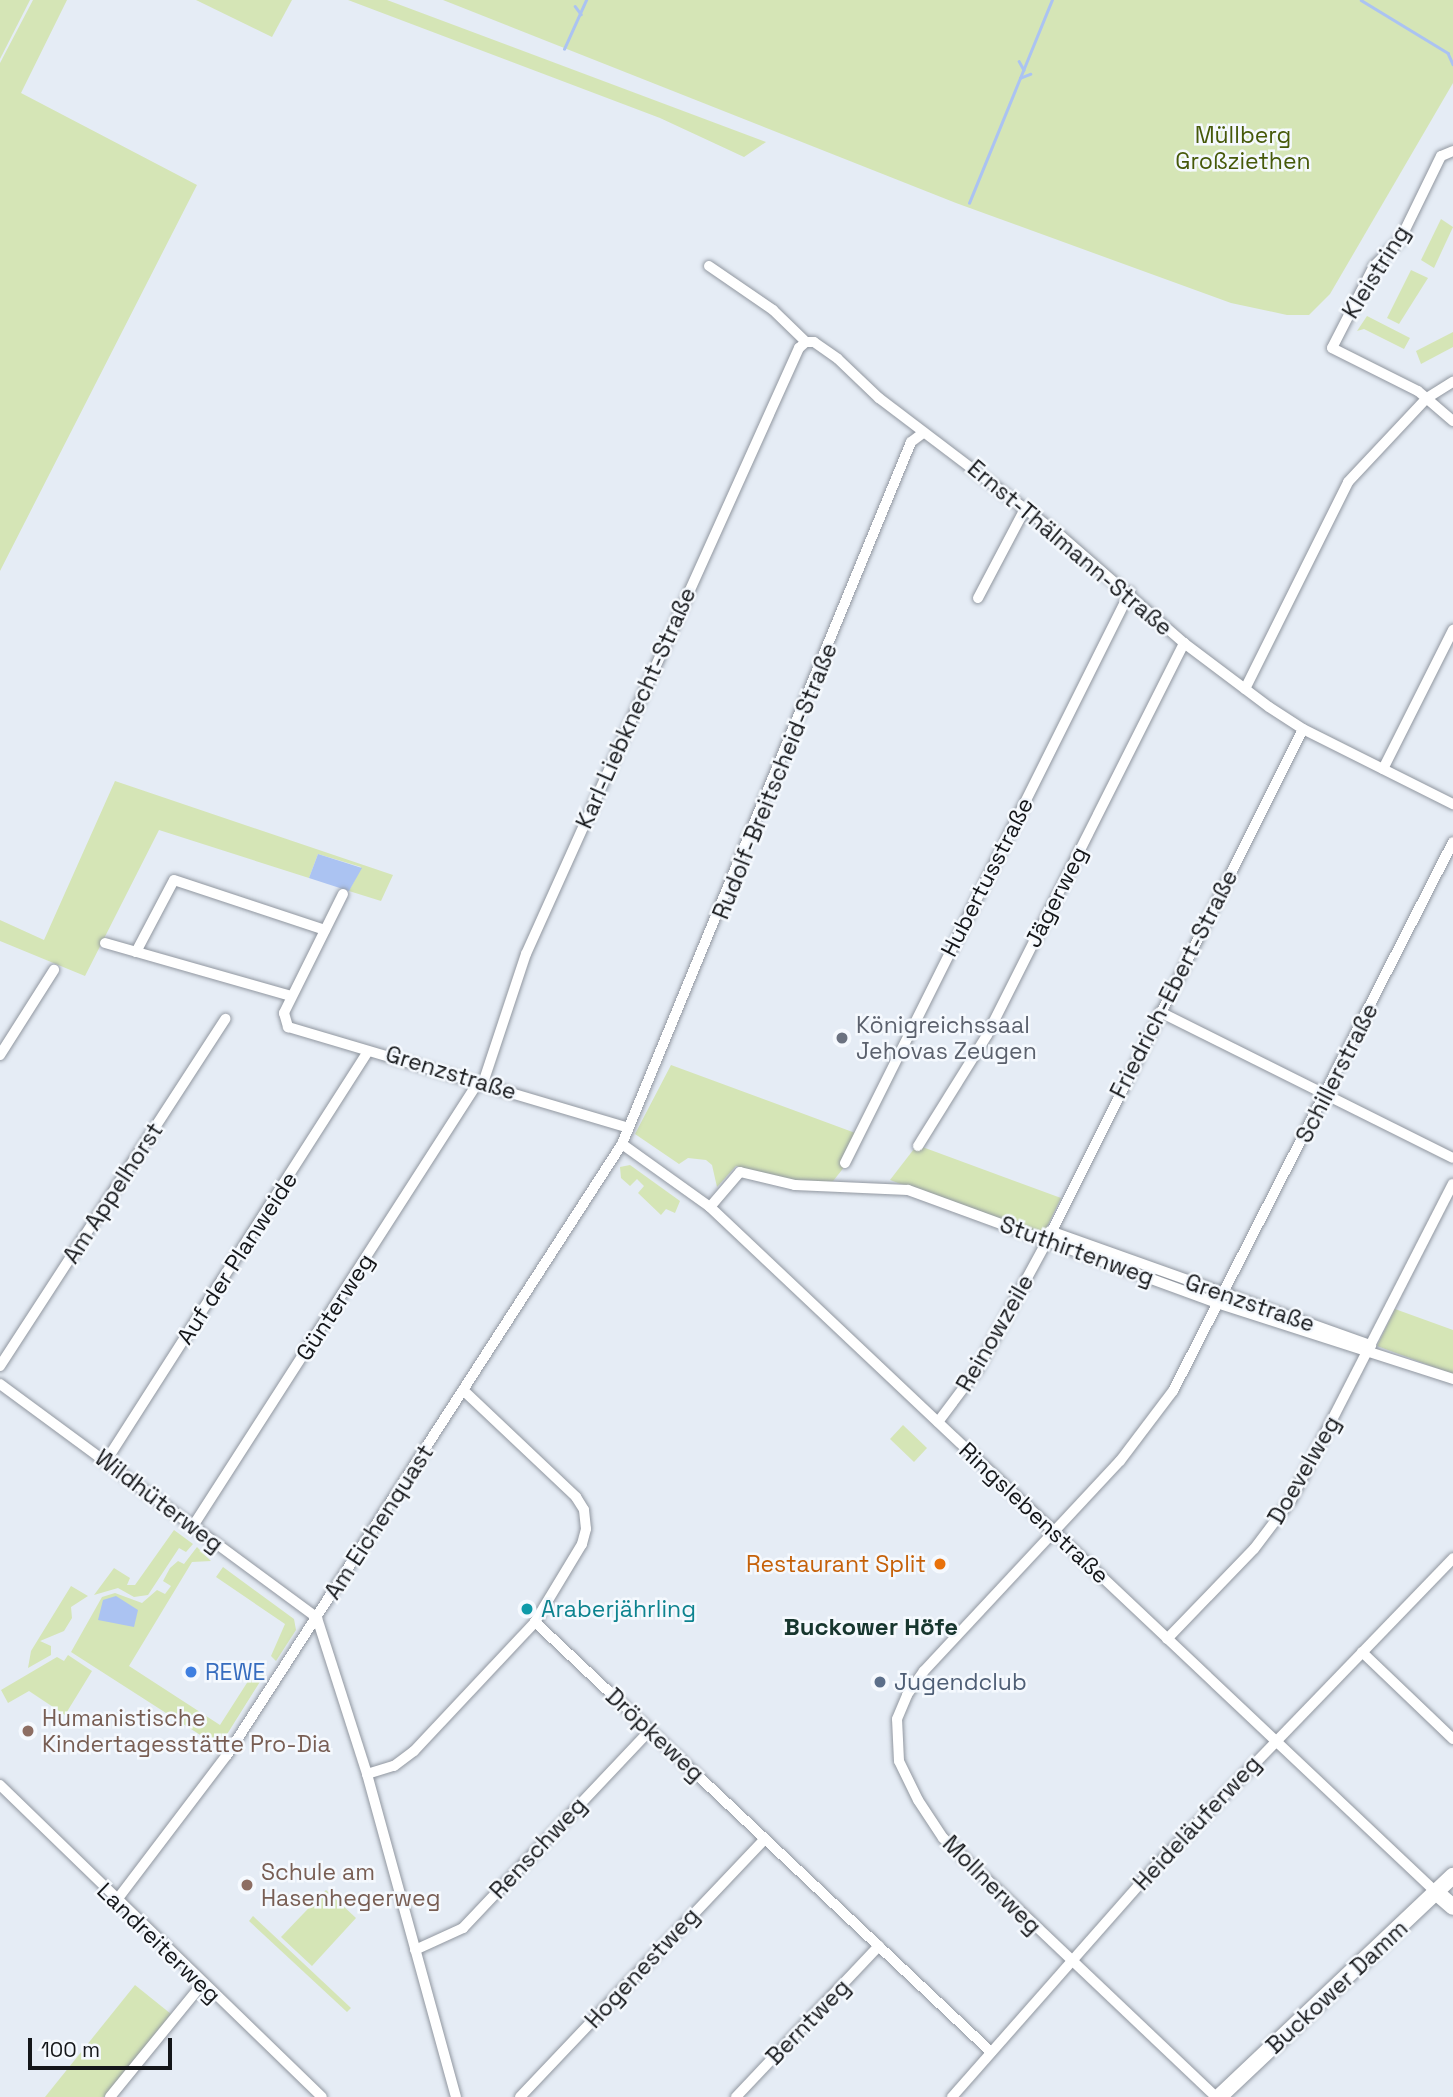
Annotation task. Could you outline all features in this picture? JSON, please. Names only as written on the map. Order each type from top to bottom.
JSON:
[{"type":"main road","name":"Buckower Damm","points":[[1218,2097],[1453,1876]]},
{"type":"main road","points":[[1437,1893],[1453,1907]]},
{"type":"street","name":"Kleistring","points":[[1453,151],[1441,156],[1400,240],[1374,266],[1332,348],[1427,398],[1453,421]]},
{"type":"street","name":"Ernst-Thälmann-Straße","points":[[709,265],[773,310],[806,342],[814,342],[838,359],[923,433],[1130,592],[1184,643],[1245,689],[1303,729],[1453,804]]},
{"type":"street","name":"Karl-Liebknecht-Straße","points":[[479,1085],[526,954],[790,367],[806,342]]},
{"type":"street","points":[[1245,689],[1348,482],[1427,398],[1453,382]]},
{"type":"street","name":"Rudolf-Breitscheid-Straße","points":[[627,1130],[705,950],[911,442],[923,433]]},
{"type":"street","points":[[978,598],[1025,509]]},
{"type":"street","name":"Hubertusstraße","points":[[845,1163],[1130,592]]},
{"type":"street","points":[[1383,769],[1453,630]]},
{"type":"street","name":"Jägerweg","points":[[918,1146],[987,1035],[1184,643]]},
{"type":"street","name":"Friedrich-Ebert-Straße","points":[[1049,1236],[1303,729]]},
{"type":"street","name":"Schillerstraße","points":[[1223,1300],[1453,842]]},
{"type":"street","points":[[136,952],[174,880],[325,930]]},
{"type":"street","points":[[105,943],[292,996],[343,894]]},
{"type":"street","points":[[0,1055],[54,970]]},
{"type":"street","name":"Grenzstraße","points":[[292,996],[284,1013],[284,1022],[293,1029],[627,1130]]},
{"type":"street","points":[[1160,1012],[1453,1158]]},
{"type":"street","name":"Am Appelhorst","points":[[0,1366],[225,1019]]},
{"type":"street","name":"Auf der Planweide","points":[[106,1461],[366,1054]]},
{"type":"street","name":"Günterweg","points":[[193,1526],[479,1085]]},
{"type":"street","name":"Am Eichenquast","points":[[116,1901],[228,1755],[622,1144],[627,1130]]},
{"type":"street","name":"Ringslebenstraße","points":[[622,1144],[710,1207],[1437,1893]]},
{"type":"street","name":"Stuthirtenweg","points":[[710,1207],[732,1177],[752,1172],[795,1185],[908,1190],[1049,1236],[1223,1300],[1453,1379]]},
{"type":"street","name":"Doevelweg","points":[[1167,1639],[1276,1522],[1305,1478],[1453,1184]]},
{"type":"street","name":"Reinowzeile","points":[[938,1422],[976,1370],[1049,1236]]},
{"type":"street","name":"Mollnerweg","points":[[1218,2097],[1071,1962],[943,1838],[909,1784],[895,1737],[900,1710],[916,1681],[1151,1423],[1191,1362],[1223,1300]]},
{"type":"street","name":"Wildhüterweg","points":[[0,1384],[317,1618]]},
{"type":"street","points":[[366,1774],[394,1766],[414,1751],[535,1622],[585,1537],[584,1510],[576,1497],[463,1390]]},
{"type":"street","name":"Heideläuferweg","points":[[952,2097],[1071,1962],[1276,1741],[1453,1559]]},
{"type":"street","points":[[317,1618],[366,1774],[456,2097]]},
{"type":"street","name":"Dröpkeweg","points":[[535,1622],[991,2052]]},
{"type":"street","points":[[1362,1653],[1453,1739]]},
{"type":"street","name":"Renschweg","points":[[415,1950],[463,1928],[650,1730]]},
{"type":"street","name":"Landreiterweg","points":[[0,1784],[116,1901],[321,2097]]},
{"type":"street","name":"Hogenestweg","points":[[520,2097],[765,1839]]},
{"type":"street","name":"Berntweg","points":[[736,2097],[879,1946]]},
{"type":"street","points":[[110,2097],[202,1984]]},
{"type":"green space","points":[[0,0],[30,0],[0,59]]},
{"type":"green space","points":[[33,0],[67,0],[21,93],[197,185],[0,571],[0,63]]},
{"type":"green space","points":[[196,0],[292,0],[272,37]]},
{"type":"green space","points":[[348,0],[387,0],[766,142],[744,157],[660,118]]},
{"type":"green space","name":"Müllberg Großziethen","points":[[443,0],[1453,0],[1453,83],[1330,294],[1309,315],[1287,315],[1231,303],[956,203]]},
{"type":"green space","points":[[1441,219],[1453,227],[1434,268],[1421,260]]},
{"type":"green space","points":[[1411,270],[1428,278],[1399,324],[1387,318]]},
{"type":"green space","points":[[1367,316],[1410,338],[1404,349],[1364,329],[1357,331]]},
{"type":"green space","points":[[1453,332],[1453,347],[1421,364],[1416,351]]},
{"type":"green space","points":[[115,781],[393,875],[381,901],[349,891],[361,867],[318,854],[309,878],[159,830],[85,976],[0,941],[0,920],[44,940]]},
{"type":"green space","points":[[671,1065],[858,1134],[845,1166],[830,1185],[800,1184],[736,1166],[717,1187],[712,1165],[706,1160],[688,1158],[679,1164],[635,1134]]},
{"type":"green space","points":[[917,1145],[1061,1198],[1044,1233],[1041,1236],[890,1180]]},
{"type":"green space","points":[[630,1165],[680,1201],[675,1213],[666,1209],[661,1215],[638,1193],[644,1186],[637,1179],[630,1186],[621,1178],[620,1167]]},
{"type":"green space","points":[[1395,1309],[1453,1330],[1453,1374],[1377,1346]]},
{"type":"green space","points":[[903,1425],[927,1448],[914,1462],[890,1439]]},
{"type":"green space","points":[[174,1530],[193,1544],[186,1552],[179,1548],[148,1595],[134,1597],[118,1588],[94,1595],[114,1568],[130,1578],[127,1585],[135,1585]]},
{"type":"green space","points":[[197,1547],[211,1561],[192,1562],[129,1666],[220,1725],[252,1675],[266,1672],[219,1747],[71,1652],[102,1597],[115,1593],[142,1603],[157,1590],[165,1594],[171,1586],[163,1581],[170,1568],[178,1561],[184,1564]]},
{"type":"green space","points":[[223,1567],[294,1619],[296,1630],[276,1661],[271,1656],[285,1624],[216,1577]]},
{"type":"green space","points":[[71,1586],[88,1596],[71,1607],[72,1618],[64,1631],[40,1641],[51,1646],[51,1655],[28,1668],[31,1651]]},
{"type":"green space","points":[[68,1655],[92,1671],[65,1715],[29,1691],[8,1703],[1,1690],[57,1657],[64,1661]]},
{"type":"green space","points":[[326,1890],[356,1918],[312,1966],[281,1937]]},
{"type":"green space","points":[[253,1916],[351,2008],[347,2012],[249,1921]]},
{"type":"green space","points":[[135,1985],[171,2014],[104,2097],[45,2097]]},
{"type":"water","points":[[318,854],[362,868],[349,891],[309,878]]},
{"type":"water","points":[[116,1596],[138,1610],[134,1627],[98,1620],[103,1600]]},
{"type":"waterway","points":[[564,49],[586,0]]},
{"type":"waterway","points":[[969,203],[1052,0]]},
{"type":"waterway","points":[[1361,0],[1448,53],[1453,64]]},
{"type":"waterway","points":[[575,6],[581,14]]},
{"type":"waterway","points":[[1019,61],[1024,70]]},
{"type":"waterway","points":[[1020,78],[1030,74]]},
{"type":"place","name":"Königreichssaal Jehovas Zeugen","points":[[842,1038]]},
{"type":"place","name":"Restaurant Split","points":[[940,1564]]},
{"type":"place","name":"Araberjährling","points":[[527,1609]]},
{"type":"place","name":"REWE","points":[[191,1672]]},
{"type":"place","name":"Jugendclub","points":[[880,1682]]},
{"type":"place","name":"Humanistische Kindertagesstätte Pro-Dia","points":[[28,1731]]},
{"type":"place","name":"Schule am Hasenhegerweg","points":[[247,1885]]},
{"type":"district","name":"Buckower Höfe","points":[[871,1627]]}]
